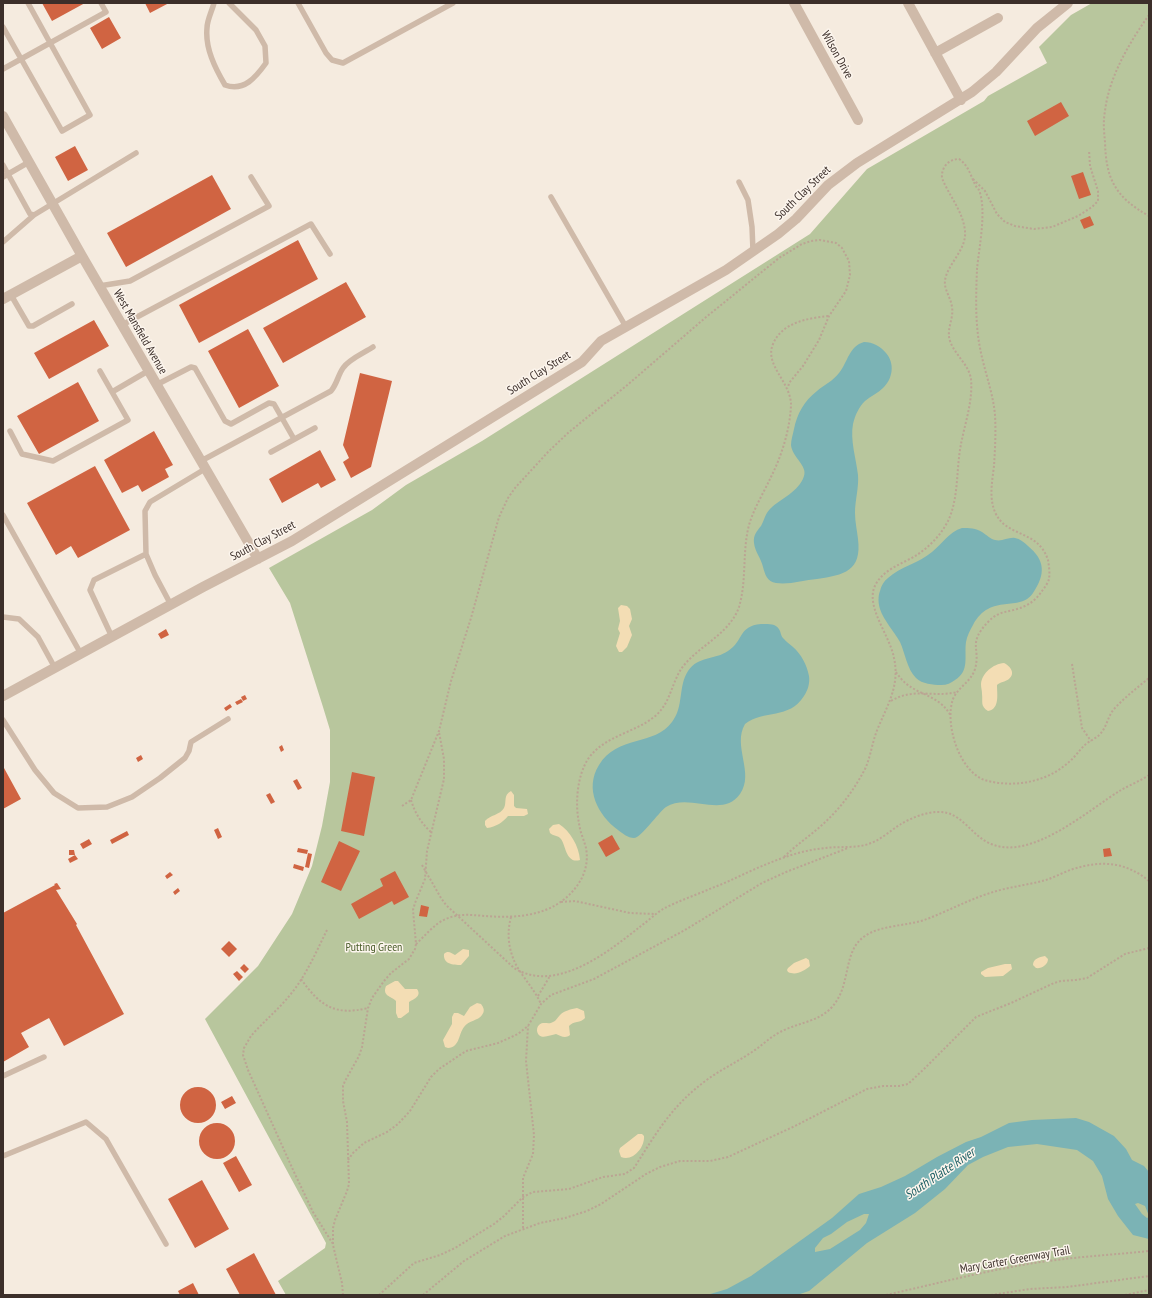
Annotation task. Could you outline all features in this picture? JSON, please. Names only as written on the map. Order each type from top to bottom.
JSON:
[{"type":"street","name":"Wilson Drive","points":[[794,3],[858,120]]},
{"type":"street","points":[[908,3],[961,100]]},
{"type":"street","name":"South Clay Street","points":[[3,696],[171,605],[292,542],[576,366],[582,362],[601,341],[726,270],[753,252],[796,219],[828,185],[845,170],[961,100],[988,79],[1031,33],[1068,3]]},
{"type":"street","points":[[935,53],[998,18]]},
{"type":"street","name":"West Mansfield Avenue","points":[[3,116],[99,286],[258,559]]},
{"type":"street","points":[[7,297],[82,256]]},
{"type":"lane","points":[[3,27],[62,131],[90,115],[28,3]]},
{"type":"lane","points":[[3,69],[106,12],[101,3]]},
{"type":"lane","points":[[214,3],[206,27],[209,50],[215,69],[225,85],[232,88],[248,84],[266,63],[265,46],[256,30],[229,3]]},
{"type":"lane","points":[[298,3],[326,53],[332,60],[343,63],[453,3]]},
{"type":"lane","points":[[3,242],[34,215],[136,153]]},
{"type":"lane","points":[[6,176],[29,162]]},
{"type":"lane","points":[[3,165],[6,176],[30,214],[34,215]]},
{"type":"lane","points":[[99,286],[130,281],[269,206],[251,177]]},
{"type":"lane","points":[[739,182],[748,200],[752,227],[753,252]]},
{"type":"lane","points":[[551,197],[626,327]]},
{"type":"lane","points":[[122,325],[311,224],[330,254]]},
{"type":"lane","points":[[7,297],[29,326],[33,326],[72,304]]},
{"type":"lane","points":[[171,605],[146,554],[145,511],[150,502],[203,465],[282,417],[331,391],[335,387],[343,368],[348,363],[373,347]]},
{"type":"lane","points":[[156,385],[191,367],[195,368],[225,421],[231,424],[269,403],[274,404],[294,439]]},
{"type":"lane","points":[[10,431],[22,454],[53,461],[128,420],[100,371]]},
{"type":"lane","points":[[112,392],[148,371]]},
{"type":"lane","points":[[271,452],[315,428]]},
{"type":"lane","points":[[3,515],[81,654]]},
{"type":"lane","points":[[112,637],[90,590],[94,580],[146,554]]},
{"type":"lane","points":[[3,617],[20,619],[38,638],[55,668]]},
{"type":"lane","points":[[3,720],[35,770],[54,793],[78,808],[107,807],[132,796],[160,778],[185,758],[189,751],[191,742],[228,719]]},
{"type":"lane","points":[[3,1076],[44,1057]]},
{"type":"lane","points":[[3,1156],[86,1122],[106,1138],[166,1244]]},
{"type":"path","points":[[1149,15],[1138,30],[1118,67],[1107,98],[1104,123],[1105,161],[1110,176],[1123,197],[1149,216]]},
{"type":"path","points":[[972,178],[985,191],[996,214],[1005,222],[1015,226],[1034,229],[1052,227],[1078,216],[1098,201],[1098,191],[1090,166],[1089,150]]},
{"type":"path","points":[[784,857],[835,813],[855,786],[870,756],[875,736],[890,702],[894,689],[896,671],[894,655],[875,610],[873,594],[875,587],[882,576],[919,553],[937,538],[943,530],[953,509],[961,444],[970,400],[971,381],[970,374],[953,347],[949,334],[952,313],[946,288],[946,276],[960,252],[965,234],[962,216],[944,183],[942,172],[946,164],[950,161],[960,159],[966,166],[979,191],[982,206],[982,227],[977,269],[976,306],[977,330],[995,413],[992,503],[996,515],[1002,523],[1038,544],[1046,556],[1050,571],[1047,584],[1032,602],[1027,606],[999,613],[988,622],[976,638],[976,662],[974,673],[957,692],[952,706],[951,716],[956,743],[963,761],[966,766],[978,777],[992,782],[1020,783],[1046,778],[1065,766],[1086,744],[1100,733],[1115,708],[1149,678]]},
{"type":"path","points":[[402,806],[410,800],[439,731],[451,682],[471,618],[499,517],[508,498],[534,466],[569,432],[614,396],[699,322],[779,258],[802,244],[820,240],[836,243],[842,248],[849,261],[850,275],[846,291],[829,316],[819,340],[803,366],[789,383],[788,388],[791,405],[784,444],[778,462],[756,507],[750,524],[746,545],[744,582],[738,611],[720,633],[681,669],[668,699],[658,713],[642,725],[606,742],[595,751],[587,761],[579,779],[578,789],[578,819],[586,848],[586,868],[583,877],[578,885],[561,902],[542,911],[530,915],[511,917],[457,915],[442,921],[416,944]]},
{"type":"path","points":[[788,388],[780,377],[772,361],[771,349],[774,341],[782,331],[795,324],[811,318],[829,316]]},
{"type":"path","points":[[1072,664],[1082,728],[1091,741]]},
{"type":"path","points":[[896,671],[901,680],[921,694],[940,703],[951,716]]},
{"type":"path","points":[[890,702],[904,695],[950,694],[957,692]]},
{"type":"path","points":[[343,1295],[342,1283],[333,1245],[333,1228],[334,1220],[348,1191],[349,1184],[346,1122],[342,1093],[343,1086],[359,1056],[362,1047],[368,1008],[372,998],[391,973],[409,959],[415,949],[416,944],[413,910],[425,879],[427,851],[442,790],[445,770],[443,746],[439,731]]},
{"type":"path","points":[[422,865],[441,898],[514,968],[531,975],[550,976],[565,973],[586,963],[619,942],[656,914],[672,905],[784,857],[816,849],[851,847],[871,843],[901,824],[923,815],[940,812],[959,818],[985,841],[992,844],[1010,847],[1029,844],[1054,833],[1122,789],[1149,775]]},
{"type":"path","points":[[410,800],[420,821],[431,832]]},
{"type":"path","points":[[348,1160],[353,1152],[364,1143],[381,1136],[398,1124],[410,1111],[431,1077],[439,1069],[466,1051],[498,1043],[518,1034],[528,1026],[541,1004],[556,992],[594,979],[674,936],[762,883],[851,847]]},
{"type":"path","points":[[379,1295],[414,1263],[440,1256],[461,1245],[504,1216],[523,1197],[533,1192],[569,1189],[603,1177],[619,1176],[630,1172],[663,1122],[685,1098],[699,1086],[727,1066],[752,1052],[774,1035],[790,1027],[821,1016],[832,1007],[839,998],[845,984],[852,949],[866,934],[918,922],[988,894],[1047,879],[1092,865],[1104,864],[1126,866],[1149,881]]},
{"type":"path","points":[[561,902],[575,901],[630,914],[656,914]]},
{"type":"path","points":[[511,917],[507,934],[511,952],[519,971],[538,996],[541,1004]]},
{"type":"path","points":[[327,930],[301,979],[284,1002],[246,1042],[243,1055],[255,1086],[294,1172],[313,1212],[333,1245]]},
{"type":"path","points":[[423,1295],[479,1251],[504,1236],[523,1228],[587,1211],[601,1204],[646,1174],[669,1164],[680,1161],[710,1161],[728,1157],[795,1126],[857,1094],[875,1087],[904,1085],[913,1080],[966,1026],[981,1014],[1011,1003],[1061,981],[1087,978],[1122,956],[1136,950],[1149,948]]},
{"type":"path","points":[[538,996],[550,976]]},
{"type":"path","points":[[301,979],[315,996],[328,1007],[341,1011],[352,1011],[368,1008]]},
{"type":"path","points":[[523,1228],[523,1178],[533,1154],[534,1135],[526,1061],[528,1026]]},
{"type":"path","name":"Mary Carter Greenway Trail","points":[[886,1295],[991,1271],[1036,1263],[1149,1251]]},
{"type":"path","points":[[991,1295],[1030,1289],[1067,1287],[1149,1276]]},
{"type":"path","points":[[1126,1295],[1149,1290]]},
{"type":"green space","name":"Putting Green","points":[[1092,3],[1149,3],[1149,1295],[286,1295],[278,1281],[325,1248],[326,1243],[205,1019],[258,966],[292,914],[312,866],[322,826],[330,782],[330,730],[290,603],[269,568],[372,510],[406,485],[482,441],[810,234],[867,169],[984,101],[988,96],[1047,63],[1039,47],[1071,15]]},
{"type":"sand","points":[[621,605],[627,606],[630,609],[632,619],[629,626],[632,635],[627,647],[622,652],[619,652],[616,646],[620,633],[618,629],[620,621],[618,608]]},
{"type":"sand","points":[[1004,663],[1012,672],[1011,677],[997,685],[996,704],[992,710],[988,711],[982,704],[981,684],[983,676],[992,667]]},
{"type":"sand","points":[[511,791],[514,795],[514,806],[516,808],[527,809],[528,814],[524,816],[508,816],[499,824],[487,828],[485,821],[498,814],[504,808],[507,794]]},
{"type":"sand","points":[[559,824],[573,839],[578,849],[580,860],[575,861],[569,857],[561,839],[550,833],[549,829],[553,825]]},
{"type":"sand","points":[[463,949],[469,950],[469,956],[461,965],[452,964],[445,960],[445,953],[450,952],[455,955]]},
{"type":"sand","points":[[1045,956],[1048,959],[1044,966],[1036,968],[1033,965],[1034,961]]},
{"type":"sand","points":[[806,958],[809,960],[810,966],[808,968],[797,973],[788,972],[788,968],[794,963]]},
{"type":"sand","points":[[1011,964],[1012,969],[1003,976],[985,977],[981,974],[981,972],[988,968]]},
{"type":"sand","points":[[398,981],[405,989],[417,989],[419,994],[409,1002],[409,1012],[401,1018],[398,1018],[396,1013],[396,1001],[385,992],[386,986]]},
{"type":"sand","points":[[477,1003],[481,1004],[483,1008],[484,1012],[482,1015],[464,1027],[455,1045],[448,1048],[445,1047],[443,1040],[452,1024],[452,1017],[454,1013],[464,1016],[470,1007]]},
{"type":"sand","points":[[577,1008],[584,1011],[585,1018],[569,1026],[570,1035],[565,1037],[556,1034],[542,1037],[538,1034],[537,1028],[541,1024],[551,1023],[564,1012]]},
{"type":"sand","points":[[638,1134],[642,1134],[644,1136],[643,1145],[634,1155],[625,1158],[621,1157],[619,1151],[620,1148]]},
{"type":"water","points":[[864,342],[879,346],[884,351],[891,361],[892,371],[889,380],[881,390],[865,401],[861,406],[856,414],[853,424],[853,443],[858,475],[855,513],[858,539],[857,558],[854,565],[849,570],[835,576],[791,583],[770,581],[757,552],[754,538],[768,511],[794,491],[802,482],[805,472],[794,454],[791,445],[795,423],[808,399],[837,376],[855,347]]},
{"type":"water","points":[[962,528],[977,530],[995,540],[1017,538],[1034,551],[1040,562],[1042,573],[1033,593],[1027,599],[1021,602],[996,606],[988,609],[980,615],[967,638],[965,668],[960,676],[949,684],[945,685],[928,684],[918,680],[910,670],[900,642],[880,609],[878,600],[879,595],[882,585],[888,578],[927,556],[949,535]]},
{"type":"water","points":[[761,624],[772,624],[779,628],[783,638],[799,653],[807,668],[809,684],[804,696],[791,708],[752,719],[745,724],[741,741],[745,777],[744,786],[740,794],[733,801],[724,804],[715,805],[685,802],[675,803],[666,807],[637,837],[632,838],[623,834],[604,817],[595,801],[593,783],[599,765],[616,749],[656,735],[665,730],[676,716],[680,703],[683,683],[692,666],[702,660],[718,656],[728,651],[737,643],[748,628]]},
{"type":"water","name":"South Platte River","points":[[1076,1118],[1089,1122],[1114,1136],[1126,1149],[1132,1160],[1144,1166],[1149,1172],[1149,1216],[1145,1206],[1138,1203],[1135,1204],[1142,1214],[1147,1218],[1149,1217],[1149,1239],[1133,1235],[1118,1216],[1108,1199],[1102,1176],[1093,1161],[1077,1150],[1037,1144],[1008,1147],[968,1165],[945,1189],[915,1213],[867,1243],[809,1291],[797,1295],[707,1295],[727,1289],[751,1276],[832,1218],[859,1194],[881,1187],[905,1176],[966,1142],[981,1137],[1009,1123],[1032,1120]],"holes":[[[864,1214],[869,1214],[866,1223],[860,1230],[830,1249],[815,1252],[815,1248],[823,1238],[847,1222]]]},
{"type":"building","points":[[42,3],[85,3],[52,21]]},
{"type":"building","points":[[145,3],[169,3],[150,13]]},
{"type":"building","points":[[109,17],[121,38],[102,49],[90,28]]},
{"type":"building","points":[[1061,102],[1069,116],[1035,136],[1027,121]]},
{"type":"building","points":[[75,146],[88,170],[68,181],[55,157]]},
{"type":"building","points":[[1083,172],[1091,195],[1079,199],[1071,176]]},
{"type":"building","points":[[212,175],[231,209],[126,267],[107,233]]},
{"type":"building","points":[[1090,216],[1094,225],[1084,229],[1080,220]]},
{"type":"building","points":[[298,240],[318,279],[199,343],[179,305]]},
{"type":"building","points":[[346,282],[366,317],[283,363],[263,328]]},
{"type":"building","points":[[94,320],[109,346],[49,379],[34,353]]},
{"type":"building","points":[[248,329],[279,386],[239,408],[208,351]]},
{"type":"building","points":[[360,373],[392,381],[371,467],[351,478],[343,462],[349,458],[343,445]]},
{"type":"building","points":[[78,382],[99,421],[39,454],[17,416]]},
{"type":"building","points":[[154,431],[173,465],[165,469],[169,477],[142,492],[138,485],[122,493],[104,460]]},
{"type":"building","points":[[320,450],[336,480],[321,488],[318,483],[282,503],[269,479]]},
{"type":"building","points":[[95,466],[130,530],[78,558],[71,546],[56,555],[27,503]]},
{"type":"building","points":[[166,629],[169,635],[161,639],[158,634]]},
{"type":"building","points":[[245,695],[247,699],[243,701],[241,697]]},
{"type":"building","points":[[241,699],[243,702],[237,705],[235,702]]},
{"type":"building","points":[[230,704],[232,707],[226,711],[224,708]]},
{"type":"building","points":[[282,745],[284,750],[281,752],[279,747]]},
{"type":"building","points":[[141,755],[143,759],[138,762],[136,758]]},
{"type":"building","points":[[4,768],[21,799],[3,809],[3,769]]},
{"type":"building","points":[[352,772],[375,777],[364,836],[341,831]]},
{"type":"building","points":[[297,779],[302,788],[298,790],[293,781]]},
{"type":"building","points":[[270,793],[275,802],[271,804],[266,795]]},
{"type":"building","points":[[218,828],[222,837],[218,839],[214,830]]},
{"type":"building","points":[[127,831],[129,835],[112,844],[110,840]]},
{"type":"building","points":[[612,835],[620,849],[606,857],[598,843]]},
{"type":"building","points":[[89,839],[92,844],[83,849],[80,844]]},
{"type":"building","points":[[339,841],[360,851],[341,891],[321,882]]},
{"type":"building","points":[[298,848],[308,850],[307,854],[297,852]]},
{"type":"building","points":[[1110,848],[1112,856],[1104,857],[1103,849]]},
{"type":"building","points":[[69,850],[74,850],[75,855],[69,855]]},
{"type":"building","points":[[308,853],[312,854],[309,868],[305,867]]},
{"type":"building","points":[[75,855],[78,859],[70,863],[68,859]]},
{"type":"building","points":[[294,864],[304,867],[303,871],[293,868]]},
{"type":"building","points":[[395,871],[409,897],[394,905],[392,901],[359,919],[351,904],[383,886],[380,879]]},
{"type":"building","points":[[170,872],[173,875],[167,879],[165,876]]},
{"type":"building","points":[[57,883],[61,889],[56,890],[77,924],[76,925],[124,1014],[64,1046],[49,1018],[21,1033],[29,1047],[3,1062],[3,913]]},
{"type":"building","points":[[178,888],[180,891],[175,895],[173,892]]},
{"type":"building","points":[[421,905],[429,907],[427,917],[419,916]]},
{"type":"building","points":[[229,941],[237,949],[229,957],[221,949]]},
{"type":"building","points":[[244,964],[249,969],[245,973],[240,968]]},
{"type":"building","points":[[237,971],[243,977],[239,981],[233,974]]},
{"type":"building","points":[[198,1087],[211,1092],[216,1105],[211,1118],[198,1123],[185,1118],[180,1105],[185,1092]]},
{"type":"building","points":[[232,1096],[236,1103],[225,1109],[221,1102]]},
{"type":"building","points":[[220,1123],[230,1128],[234,1134],[234,1148],[230,1154],[224,1158],[214,1159],[204,1154],[200,1148],[199,1138],[204,1128],[210,1124]]},
{"type":"building","points":[[236,1156],[252,1185],[239,1192],[223,1163]]},
{"type":"building","points":[[202,1180],[229,1229],[195,1248],[168,1199]]},
{"type":"building","points":[[254,1253],[276,1295],[240,1295],[226,1269]]},
{"type":"building","points":[[193,1283],[199,1295],[180,1295],[178,1291]]}]
